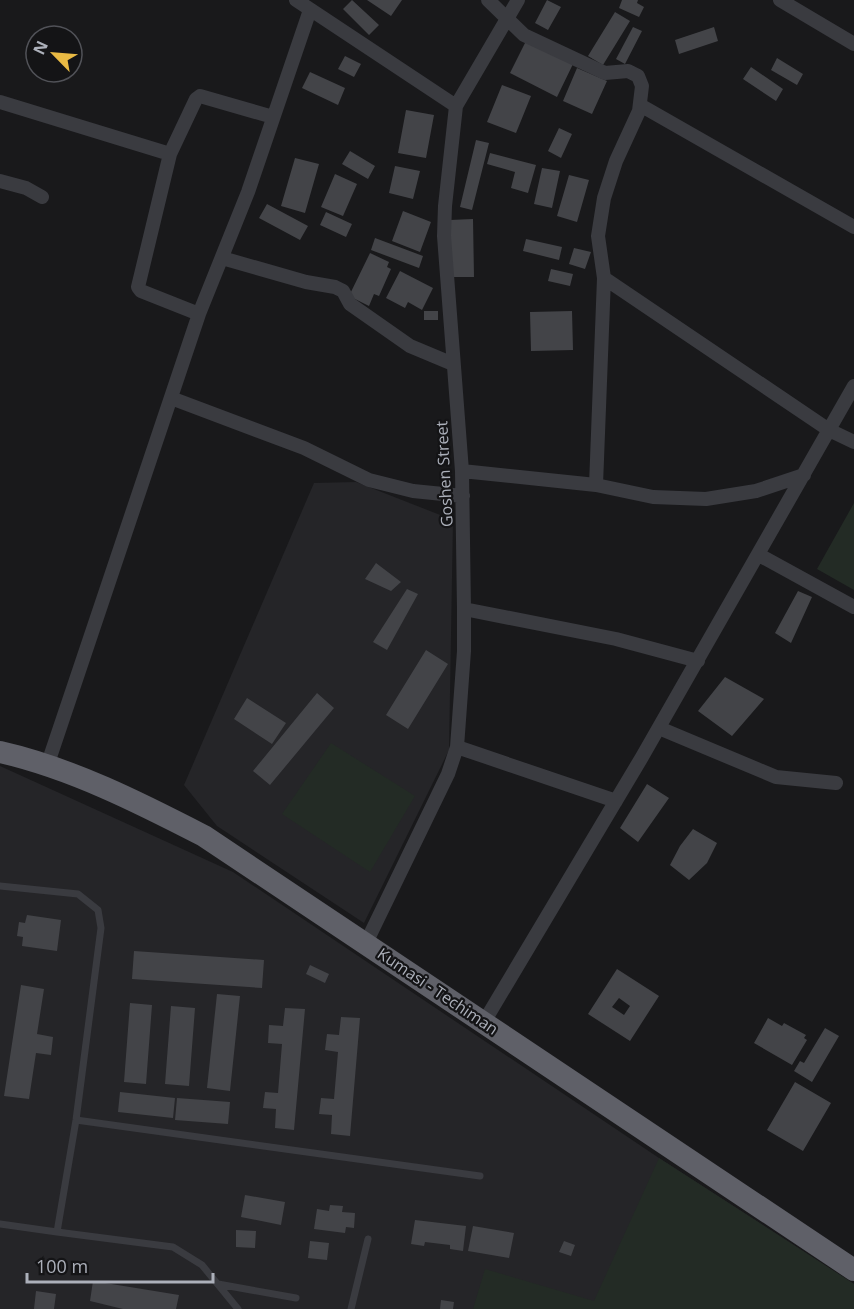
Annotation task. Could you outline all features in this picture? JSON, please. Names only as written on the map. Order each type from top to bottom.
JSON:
[{"type":"highway","name":"Kumasi - Techiman","points":[[0,752],[47,766],[155,811],[204,836],[854,1270]]},
{"type":"street","points":[[296,0],[456,105]]},
{"type":"street","points":[[488,0],[524,35],[605,73],[628,71],[638,76],[642,86],[640,105],[616,160],[604,198],[598,236],[599,257],[604,278],[596,485]]},
{"type":"street","name":"Goshen Street","points":[[366,943],[448,774],[457,747],[464,651],[463,496],[444,236],[445,206],[456,105],[518,0]]},
{"type":"street","points":[[780,0],[854,44]]},
{"type":"street","points":[[47,766],[199,314],[222,258],[310,10]]},
{"type":"street","points":[[199,314],[141,291],[138,286],[170,154],[196,99],[200,96],[273,117]]},
{"type":"street","points":[[0,102],[170,154]]},
{"type":"street","points":[[640,105],[854,227]]},
{"type":"street","points":[[0,181],[26,188],[42,197]]},
{"type":"street","points":[[222,258],[306,282],[336,287],[343,291],[350,304],[410,346],[453,364]]},
{"type":"street","points":[[604,278],[829,430],[854,442]]},
{"type":"street","points":[[483,1022],[659,728],[854,386]]},
{"type":"street","points":[[171,398],[304,448],[369,480],[413,491],[463,496]]},
{"type":"street","points":[[462,471],[596,485],[653,496],[706,499],[756,491],[804,475]]},
{"type":"street","points":[[759,555],[854,607]]},
{"type":"street","points":[[464,609],[616,639],[698,661]]},
{"type":"street","points":[[659,728],[776,777],[836,783]]},
{"type":"street","points":[[457,747],[616,801]]},
{"type":"lane","points":[[0,886],[78,894],[98,910],[101,928],[76,1120],[57,1232]]},
{"type":"lane","points":[[76,1120],[480,1176]]},
{"type":"lane","points":[[0,1224],[150,1242],[173,1247],[202,1265],[238,1309]]},
{"type":"lane","points":[[351,1309],[368,1239]]},
{"type":"lane","points":[[218,1284],[296,1298]]},
{"type":"shaded area","points":[[356,482],[453,520],[449,750],[364,923],[217,826],[184,785],[314,483]]},
{"type":"shaded area","points":[[854,503],[854,590],[817,569]]},
{"type":"shaded area","points":[[331,743],[415,796],[370,872],[282,814]]},
{"type":"shaded area","points":[[0,766],[233,872],[659,1158],[854,1284],[854,1309],[0,1309]]},
{"type":"shaded area","points":[[659,1158],[854,1284],[854,1309],[473,1309],[485,1269],[594,1301]]},
{"type":"building","points":[[352,0],[379,25],[369,35],[343,9]]},
{"type":"building","points":[[367,0],[402,0],[391,16]]},
{"type":"building","points":[[547,0],[561,7],[548,30],[535,23]]},
{"type":"building","points":[[622,0],[638,0],[637,3],[644,7],[639,17],[619,8]]},
{"type":"building","points":[[615,12],[630,21],[603,65],[588,56]]},
{"type":"building","points":[[633,27],[642,31],[625,64],[616,59]]},
{"type":"building","points":[[714,27],[718,41],[679,54],[675,40]]},
{"type":"building","points":[[526,41],[573,64],[557,97],[510,73]]},
{"type":"building","points":[[345,56],[361,64],[354,77],[338,69]]},
{"type":"building","points":[[777,58],[803,74],[797,85],[771,70]]},
{"type":"building","points":[[751,67],[783,89],[776,101],[743,79]]},
{"type":"building","points":[[577,68],[607,81],[592,114],[563,101]]},
{"type":"building","points":[[310,72],[345,88],[338,105],[302,88]]},
{"type":"building","points":[[502,85],[531,96],[516,133],[487,122]]},
{"type":"building","points":[[406,110],[434,115],[426,158],[398,153]]},
{"type":"building","points":[[559,128],[572,134],[561,158],[548,151]]},
{"type":"building","points":[[476,140],[489,143],[472,210],[460,207]]},
{"type":"building","points":[[350,151],[375,166],[368,179],[342,164]]},
{"type":"building","points":[[490,153],[536,165],[528,193],[511,188],[515,172],[487,164]]},
{"type":"building","points":[[295,158],[319,164],[305,213],[281,206]]},
{"type":"building","points":[[395,166],[420,171],[413,199],[389,193]]},
{"type":"building","points":[[542,168],[560,171],[552,208],[534,204]]},
{"type":"building","points":[[335,174],[357,184],[343,216],[321,207]]},
{"type":"building","points":[[569,175],[589,180],[577,222],[557,216]]},
{"type":"building","points":[[267,204],[308,226],[300,240],[259,218]]},
{"type":"building","points":[[403,211],[431,222],[420,252],[392,241]]},
{"type":"building","points":[[326,212],[352,224],[346,237],[320,225]]},
{"type":"building","points":[[473,219],[474,277],[452,277],[450,220]]},
{"type":"building","points":[[375,238],[423,256],[419,268],[371,250]]},
{"type":"building","points":[[526,239],[562,247],[559,260],[523,251]]},
{"type":"building","points":[[574,248],[591,252],[585,269],[569,264]]},
{"type":"building","points":[[370,253],[389,262],[387,267],[391,269],[379,296],[374,294],[369,306],[349,296]]},
{"type":"building","points":[[551,269],[573,274],[570,286],[548,281]]},
{"type":"building","points":[[400,271],[433,288],[422,310],[408,302],[405,308],[386,298]]},
{"type":"building","points":[[424,311],[438,311],[438,320],[424,320]]},
{"type":"building","points":[[572,311],[573,350],[531,351],[530,312]]},
{"type":"building","points":[[376,563],[401,582],[391,591],[365,579]]},
{"type":"building","points":[[407,589],[418,594],[387,650],[373,642]]},
{"type":"building","points":[[798,591],[812,597],[791,643],[775,633]]},
{"type":"building","points":[[426,650],[448,664],[408,729],[386,715]]},
{"type":"building","points":[[725,677],[764,699],[732,736],[698,711]]},
{"type":"building","points":[[317,693],[334,708],[270,785],[253,771]]},
{"type":"building","points":[[247,698],[286,723],[272,744],[234,719]]},
{"type":"building","points":[[647,784],[669,798],[638,842],[620,828]]},
{"type":"building","points":[[693,829],[717,843],[707,863],[689,880],[670,865],[680,846]]},
{"type":"building","points":[[27,915],[61,920],[57,951],[22,946],[23,937],[17,936],[19,922],[25,923]]},
{"type":"building","points":[[134,951],[264,960],[262,988],[132,979]]},
{"type":"building","points":[[310,965],[329,974],[325,983],[306,974]]},
{"type":"building","points":[[617,969],[659,996],[630,1041],[588,1014]],"holes":[[[619,998],[630,1006],[624,1015],[612,1007]]]},
{"type":"building","points":[[21,985],[44,989],[37,1034],[53,1037],[51,1055],[36,1053],[29,1099],[4,1096]]},
{"type":"building","points":[[217,994],[240,996],[230,1091],[207,1088]]},
{"type":"building","points":[[130,1003],[152,1005],[146,1084],[124,1082]]},
{"type":"building","points":[[171,1006],[195,1008],[189,1086],[165,1084]]},
{"type":"building","points":[[285,1008],[305,1009],[294,1130],[275,1128],[276,1109],[263,1108],[265,1092],[278,1093],[282,1044],[268,1043],[269,1025],[283,1026]]},
{"type":"building","points":[[341,1017],[360,1018],[350,1136],[331,1134],[332,1115],[319,1114],[321,1098],[334,1099],[338,1052],[325,1050],[327,1034],[339,1035]]},
{"type":"building","points":[[768,1018],[782,1026],[784,1023],[806,1035],[804,1038],[807,1040],[792,1065],[754,1043]]},
{"type":"building","points":[[825,1028],[839,1036],[812,1082],[794,1071],[800,1061],[804,1063]]},
{"type":"building","points":[[795,1082],[831,1103],[803,1151],[767,1130]]},
{"type":"building","points":[[120,1092],[175,1098],[173,1118],[118,1112]]},
{"type":"building","points":[[177,1098],[230,1102],[228,1124],[175,1120]]},
{"type":"building","points":[[245,1195],[285,1202],[281,1225],[241,1217]]},
{"type":"building","points":[[330,1205],[343,1206],[342,1212],[355,1213],[354,1228],[346,1227],[345,1233],[314,1229],[317,1209],[329,1211]]},
{"type":"building","points":[[415,1220],[466,1226],[463,1251],[450,1249],[450,1245],[425,1242],[424,1246],[411,1244]]},
{"type":"building","points":[[473,1226],[514,1233],[509,1258],[468,1251]]},
{"type":"building","points":[[236,1230],[256,1231],[255,1248],[236,1247]]},
{"type":"building","points":[[310,1241],[329,1243],[327,1260],[308,1258]]},
{"type":"building","points":[[564,1241],[575,1245],[571,1256],[559,1252]]},
{"type":"building","points":[[93,1281],[179,1295],[176,1309],[123,1309],[90,1301]]},
{"type":"building","points":[[36,1291],[56,1294],[54,1309],[34,1309]]},
{"type":"building","points":[[441,1300],[454,1302],[453,1309],[440,1309]]}]
